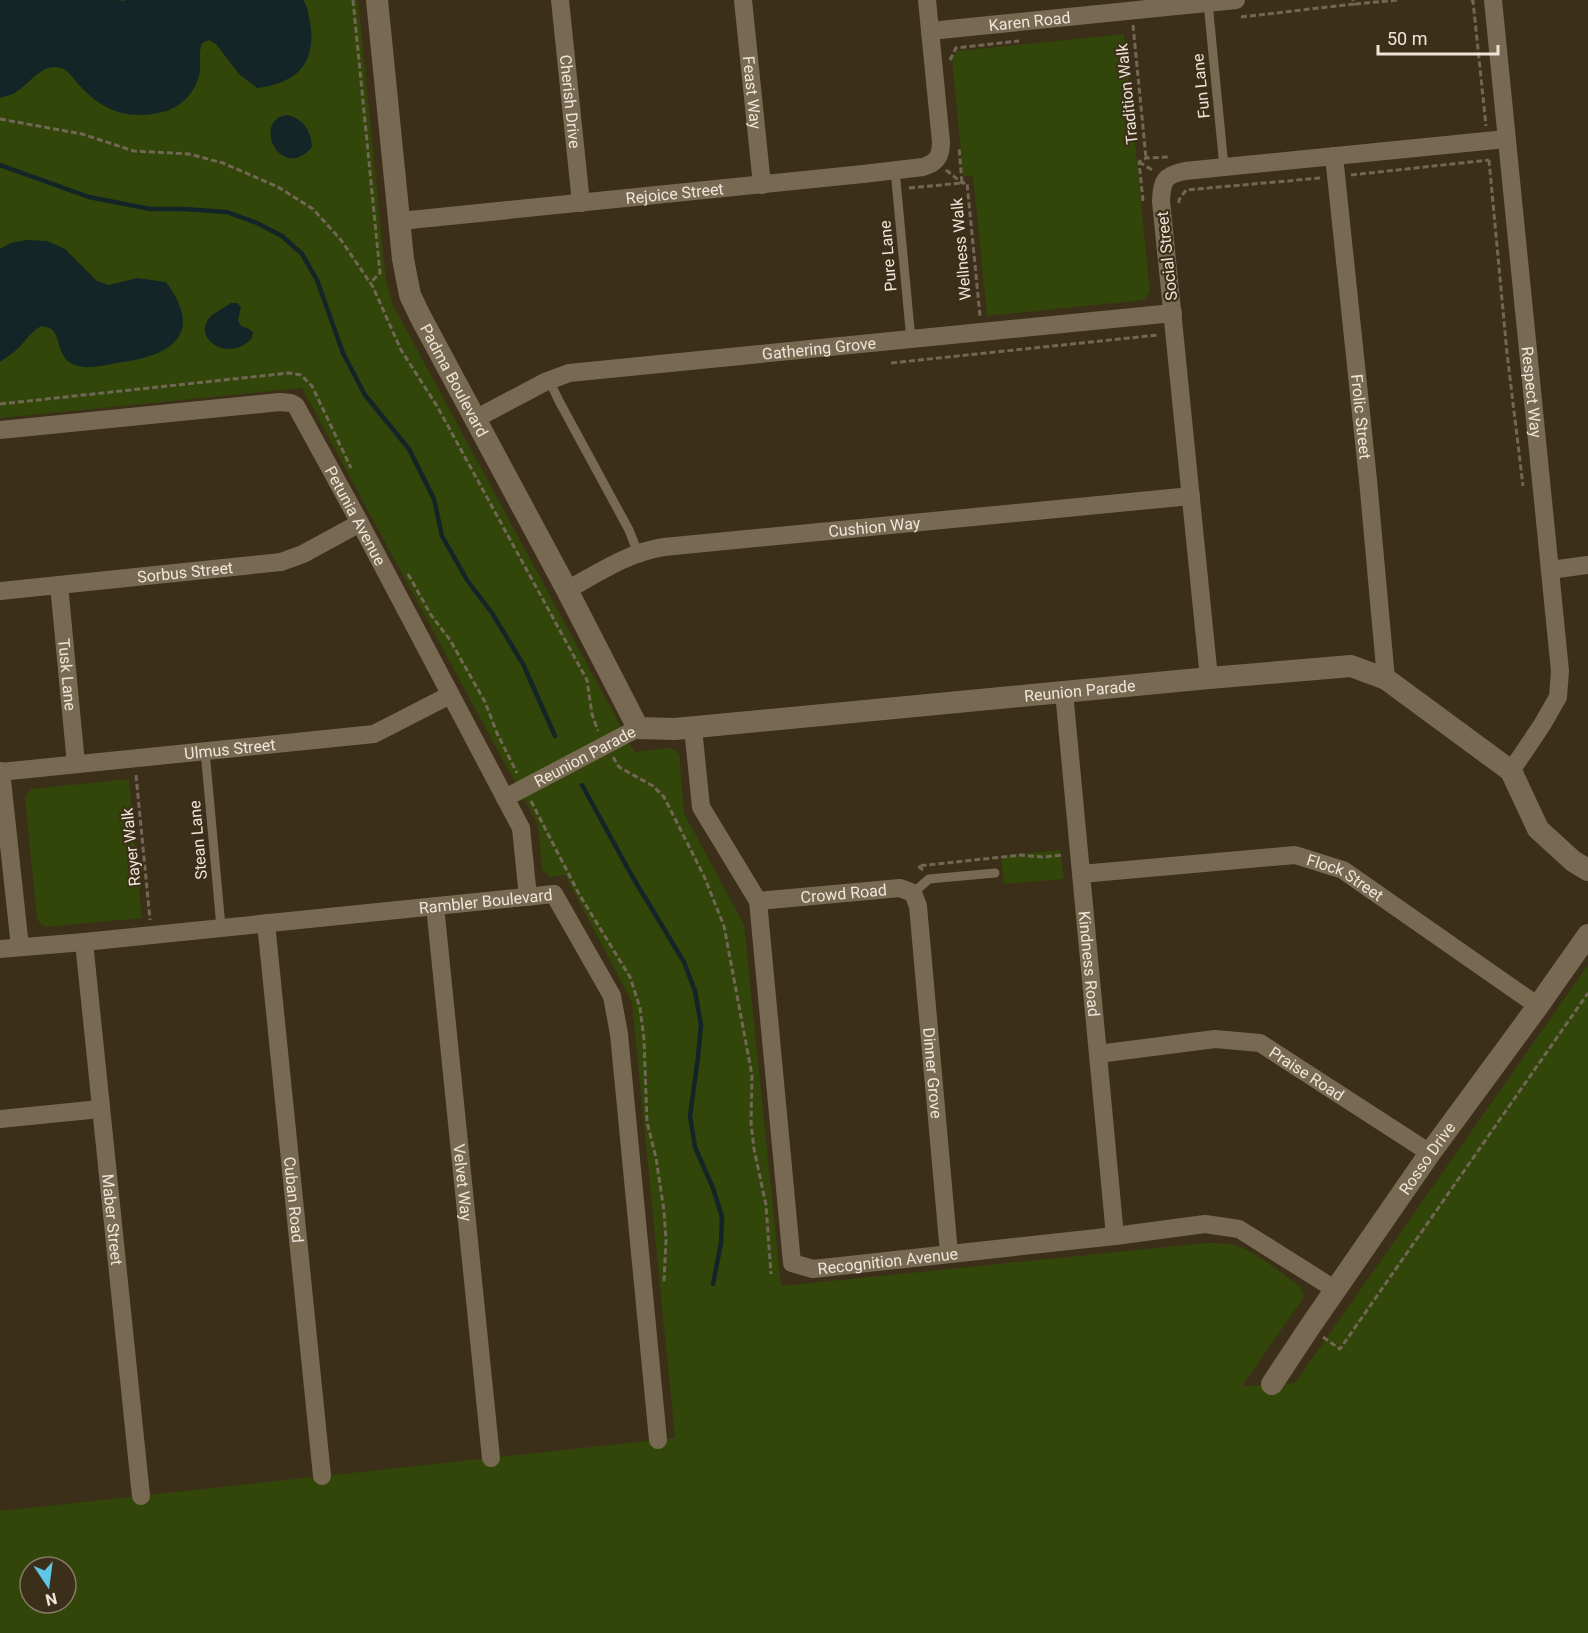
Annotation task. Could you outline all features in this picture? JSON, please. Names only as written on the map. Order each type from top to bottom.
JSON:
[{"type":"street","name":"Padma Boulevard","points":[[377,0],[403,259],[410,295],[638,728]]},
{"type":"street","name":"Cherish Drive","points":[[560,0],[581,203]]},
{"type":"street","name":"Feast Way","points":[[743,0],[762,185]]},
{"type":"street","points":[[927,0],[930,31]]},
{"type":"street","name":"Karen Road","points":[[930,31],[1208,12],[1236,0]]},
{"type":"street","name":"Respect Way","points":[[1493,0],[1560,671],[1558,697],[1511,771]]},
{"type":"street","name":"Rejoice Street","points":[[400,221],[762,185],[923,167],[932,164],[941,152],[930,31]]},
{"type":"street","name":"Social Street","points":[[1209,678],[1191,496],[1164,314],[1161,201],[1162,186],[1166,178],[1175,173],[1224,167],[1506,139]]},
{"type":"street","name":"Frolic Street","points":[[1334,156],[1386,679]]},
{"type":"street","name":"Gathering Grove","points":[[475,419],[549,380],[569,373],[1164,314]]},
{"type":"street","name":"Petunia Avenue","points":[[0,430],[280,402],[296,406],[521,828],[528,897]]},
{"type":"street","name":"Cushion Way","points":[[567,590],[638,553],[653,548],[1191,496]]},
{"type":"street","name":"Sorbus Street","points":[[0,591],[281,562],[303,554],[360,523]]},
{"type":"street","points":[[1550,570],[1588,565]]},
{"type":"street","name":"Tusk Lane","points":[[59,585],[76,764]]},
{"type":"street","name":"Reunion Parade","points":[[505,798],[527,794],[638,728],[693,728],[1351,666],[1386,679],[1511,771],[1538,829],[1574,861],[1588,870]]},
{"type":"street","name":"Kindness Road","points":[[1064,692],[1115,1236]]},
{"type":"street","name":"Ulmus Street","points":[[0,772],[374,734],[450,695]]},
{"type":"street","name":"Recognition Avenue","points":[[693,728],[700,807],[758,902],[792,1263],[813,1269],[1205,1224],[1239,1229],[1336,1290]]},
{"type":"street","points":[[0,772],[20,947]]},
{"type":"street","name":"Flock Street","points":[[1081,874],[1294,855],[1343,870],[1538,1006]]},
{"type":"street","name":"Crowd Road","points":[[758,902],[900,888],[913,893]]},
{"type":"street","name":"Dinner Grove","points":[[913,893],[918,906],[949,1253]]},
{"type":"street","name":"Rambler Boulevard","points":[[0,949],[554,894],[612,996],[619,1034],[658,1440]]},
{"type":"street","name":"Velvet Way","points":[[435,906],[491,1458]]},
{"type":"street","name":"Cuban Road","points":[[266,923],[322,1476]]},
{"type":"street","name":"Rosso Drive","points":[[1272,1384],[1430,1153],[1588,935]]},
{"type":"street","name":"Maber Street","points":[[84,942],[141,1496]]},
{"type":"street","name":"Praise Road","points":[[1098,1054],[1215,1039],[1260,1043],[1430,1153]]},
{"type":"street","points":[[0,1119],[100,1109]]},
{"type":"lane","name":"Fun Lane","points":[[1208,12],[1224,167]]},
{"type":"lane","name":"Pure Lane","points":[[895,170],[911,340]]},
{"type":"lane","points":[[549,380],[638,553]]},
{"type":"lane","name":"Stean Lane","points":[[205,751],[220,927]]},
{"type":"lane","points":[[913,893],[929,879],[995,873]]},
{"type":"path","points":[[352,0],[380,273],[370,283]]},
{"type":"path","points":[[1208,12],[1398,0]]},
{"type":"path","points":[[1471,0],[1473,1],[1487,141]]},
{"type":"path","name":"Tradition Walk","points":[[1133,28],[1146,158],[1139,162],[1144,208]]},
{"type":"path","points":[[951,70],[950,58],[956,48],[1027,40]]},
{"type":"path","points":[[0,119],[82,134],[134,151],[189,154],[223,163],[278,187],[313,209],[341,240],[370,283],[401,350],[437,406],[587,680],[592,714],[606,745],[619,766],[653,786],[664,797],[704,876],[724,926],[752,1075],[751,1123],[766,1205],[771,1274]]},
{"type":"path","points":[[897,189],[962,183],[958,138]]},
{"type":"path","points":[[1146,158],[1179,156]]},
{"type":"path","points":[[1180,212],[1179,200],[1186,190],[1489,160],[1507,353],[1523,486]]},
{"type":"path","name":"Wellness Walk","points":[[962,183],[967,183],[980,317]]},
{"type":"path","points":[[891,363],[1158,335],[1164,314]]},
{"type":"path","points":[[0,404],[289,374],[302,375],[312,386],[355,477]]},
{"type":"path","points":[[406,572],[431,615],[450,640],[485,702],[497,733],[527,794]]},
{"type":"path","name":"Rayer Walk","points":[[134,758],[151,935]]},
{"type":"path","points":[[1309,1328],[1340,1349],[1588,993]]},
{"type":"green space","points":[[0,0],[358,0],[386,281],[393,305],[635,753],[671,748],[679,754],[684,813],[744,925],[781,1286],[1206,1243],[1232,1245],[1254,1254],[1279,1271],[1301,1287],[1304,1297],[1242,1386],[1295,1383],[1588,965],[1588,1633],[0,1633],[0,1511],[675,1438],[632,1002],[565,875],[550,877],[542,870],[538,825],[302,388],[0,418]]},
{"type":"green space","points":[[1124,34],[1150,292],[1144,300],[987,316],[973,176],[963,176],[952,58],[958,51]]},
{"type":"green space","points":[[129,779],[142,918],[45,927],[37,920],[25,797],[31,789]]},
{"type":"green space","points":[[1060,850],[1064,879],[1004,884],[1001,856]]},
{"type":"shaded area","points":[[0,0],[303,0],[310,22],[310,49],[307,60],[293,76],[257,88],[239,74],[216,44],[209,40],[202,43],[199,75],[189,95],[175,107],[151,114],[128,114],[108,108],[89,95],[67,71],[59,67],[43,70],[18,91],[0,98]]},
{"type":"shaded area","points":[[287,115],[298,119],[306,127],[310,136],[312,147],[302,156],[292,158],[283,156],[272,142],[272,125],[278,118]]},
{"type":"shaded area","points":[[27,240],[47,241],[65,249],[97,281],[109,285],[137,278],[166,282],[178,301],[183,317],[182,330],[176,340],[166,349],[135,360],[84,367],[68,361],[63,356],[54,332],[50,328],[41,326],[0,362],[0,249],[11,243]]},
{"type":"shaded area","points":[[231,303],[237,303],[241,307],[238,320],[241,326],[253,332],[252,338],[242,346],[232,349],[214,345],[205,332],[206,324],[211,316]]},
{"type":"waterway","points":[[0,165],[89,197],[150,209],[227,212],[257,223],[282,236],[302,254],[317,280],[343,353],[365,395],[409,449],[434,499],[442,536],[467,580],[492,613],[523,664],[555,736]]},
{"type":"waterway","points":[[582,785],[632,876],[684,962],[695,991],[701,1025],[690,1116],[695,1147],[713,1188],[722,1217],[721,1243],[713,1284]]}]
